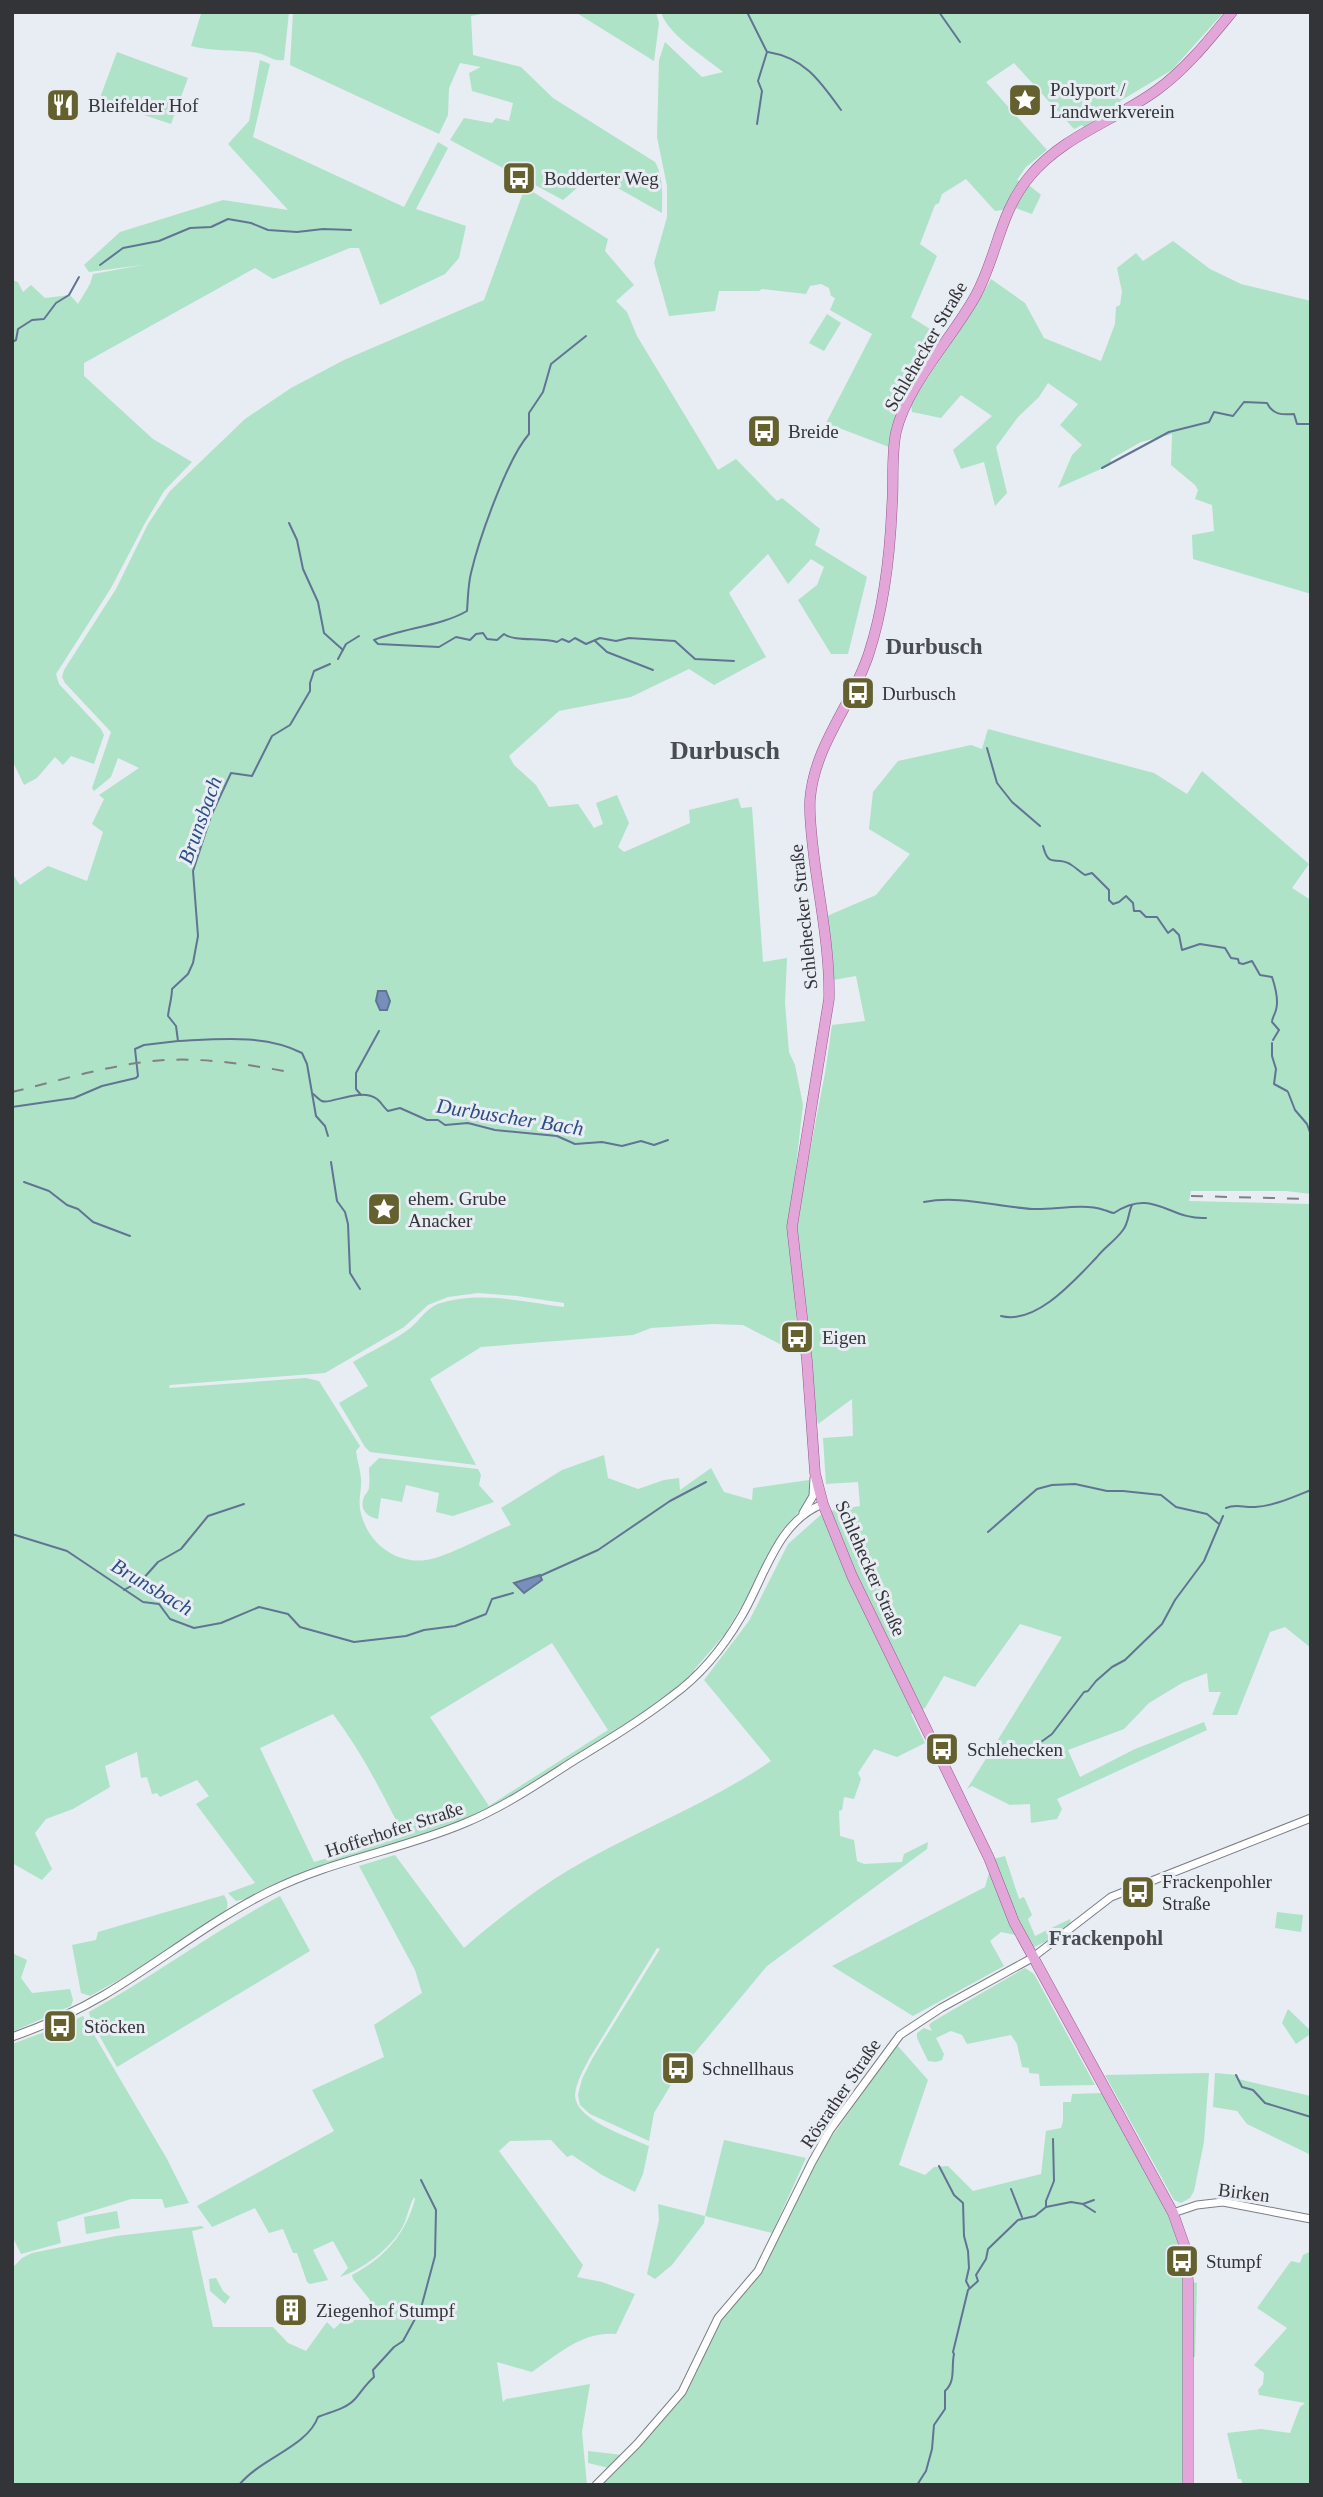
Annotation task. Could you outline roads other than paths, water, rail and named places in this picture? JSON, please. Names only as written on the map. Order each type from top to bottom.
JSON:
[{"type":"main road","name":"Schlehecker Straße","points":[[1188,2485],[1188,2281],[1185,2247],[1173,2213],[1014,1922],[989,1858],[852,1576],[823,1504],[815,1473],[807,1361],[792,1227],[829,999],[828,965],[811,827],[811,797],[827,738],[862,672],[876,628],[889,545],[897,432],[911,396],[976,295],[1004,216],[1029,177],[1058,150],[1139,102],[1170,80],[1195,56],[1232,12]]},
{"type":"street","points":[[799,1519],[813,1496],[815,1473]]},
{"type":"street","name":"Hofferhofer Straße","points":[[12,2037],[102,1996],[220,1919],[271,1890],[324,1868],[449,1829],[491,1811],[642,1718],[692,1681],[721,1647],[743,1614],[778,1546],[790,1529],[814,1507],[823,1504]]},
{"type":"street","name":"Rösrather Straße","points":[[596,2485],[637,2444],[682,2392],[718,2318],[758,2271],[830,2130],[893,2043],[918,2022],[1032,1958],[1111,1897],[1311,1818]]},
{"type":"street","name":"Birken","points":[[1173,2213],[1197,2205],[1223,2202],[1311,2219]]},
{"type":"water","points":[[378,991],[386,991],[390,1001],[387,1010],[380,1010],[376,1001]]},
{"type":"water","points":[[540,1575],[542,1580],[524,1593],[514,1583]]},
{"type":"waterway","points":[[747,12],[767,52],[758,81],[762,91],[757,124]]},
{"type":"waterway","points":[[939,12],[960,42]]},
{"type":"waterway","points":[[768,52],[802,65],[818,80],[841,110]]},
{"type":"waterway","points":[[100,265],[123,248],[159,241],[190,228],[211,227],[228,219],[251,223],[268,230],[351,230]]},
{"type":"waterway","points":[[12,342],[16,340],[18,329],[32,320],[44,319],[56,303],[69,295],[79,277]]},
{"type":"waterway","name":"Brunsbach","points":[[374,640],[446,620],[467,611],[470,578],[480,540],[503,480],[529,434],[529,413],[543,392],[551,364],[586,336]]},
{"type":"waterway","points":[[1102,468],[1169,432],[1209,422],[1214,412],[1233,416],[1244,402],[1267,403],[1278,413],[1294,414],[1297,424],[1311,424]]},
{"type":"waterway","points":[[289,523],[297,540],[303,569],[318,602],[324,633],[343,650]]},
{"type":"waterway","points":[[375,641],[378,644],[439,647],[456,637],[470,640],[476,634],[483,633],[487,639],[497,640],[504,634],[514,638],[557,642],[562,639],[569,642],[575,638],[586,644],[600,638],[616,641],[629,638],[675,641],[695,659],[734,661]]},
{"type":"waterway","name":"Brunsbach","points":[[338,659],[346,644],[359,636]]},
{"type":"waterway","points":[[595,641],[607,652],[653,670]]},
{"type":"waterway","name":"Brunsbach","points":[[12,1107],[74,1098],[102,1086],[136,1078],[135,1049],[144,1045],[178,1041],[176,1026],[168,1012],[172,989],[188,974],[193,963],[198,936],[193,871],[211,816],[231,773],[252,776],[272,736],[290,725],[310,691],[314,671],[330,664]]},
{"type":"waterway","points":[[987,748],[997,783],[1012,802],[1040,826]]},
{"type":"waterway","points":[[1043,846],[1050,860],[1070,864],[1085,875],[1092,873],[1109,890],[1109,900],[1113,904],[1126,896],[1133,903],[1134,911],[1140,911],[1146,917],[1157,917],[1168,933],[1173,929],[1179,935],[1182,950],[1200,944],[1225,948],[1231,958],[1238,959],[1239,963],[1252,961],[1260,975],[1272,977],[1277,1002],[1272,1022],[1279,1030],[1273,1040]]},
{"type":"waterway","points":[[361,1095],[356,1089],[356,1073],[379,1031]]},
{"type":"waterway","name":"Durbuscher Bach","points":[[179,1041],[257,1040],[302,1053],[307,1064],[316,1116],[325,1126],[328,1136]]},
{"type":"waterway","points":[[1272,1043],[1276,1069],[1274,1084],[1287,1091]]},
{"type":"waterway","points":[[1288,1092],[1295,1110],[1307,1124],[1311,1135]]},
{"type":"waterway","name":"Durbuscher Bach","points":[[313,1094],[326,1102],[354,1095],[370,1096],[377,1099],[388,1111],[400,1108],[427,1120],[438,1120],[445,1125],[468,1123],[495,1130],[557,1136],[575,1144],[602,1142],[622,1146],[641,1141],[654,1145],[668,1140]]},
{"type":"waterway","points":[[331,1162],[337,1201],[345,1212],[348,1224],[350,1273],[360,1289]]},
{"type":"waterway","points":[[24,1182],[49,1191],[93,1222],[130,1236]]},
{"type":"waterway","points":[[924,1202],[951,1200],[1033,1209],[1087,1207],[1114,1213],[1140,1203],[1206,1218]]},
{"type":"waterway","points":[[1001,1316],[1028,1314],[1041,1308],[1066,1289],[1120,1234],[1132,1205]]},
{"type":"waterway","name":"Brunsbach","points":[[540,1576],[598,1550],[670,1501],[706,1482]]},
{"type":"waterway","points":[[988,1532],[1037,1489],[1075,1484],[1107,1491],[1161,1495],[1176,1507],[1207,1514],[1219,1524]]},
{"type":"waterway","points":[[1226,1508],[1269,1505],[1311,1490]]},
{"type":"waterway","points":[[124,1590],[142,1580],[158,1562],[181,1549],[208,1516],[244,1504]]},
{"type":"waterway","points":[[1019,1758],[1052,1734],[1084,1692],[1112,1667],[1125,1660],[1162,1624],[1175,1600],[1204,1561],[1223,1516]]},
{"type":"waterway","name":"Brunsbach","points":[[12,1534],[67,1551],[143,1602],[159,1604],[170,1619],[194,1628],[221,1623],[259,1607],[288,1614],[300,1627],[354,1642],[406,1636],[424,1630],[455,1626],[486,1614],[492,1599],[513,1593]]},
{"type":"waterway","points":[[1236,2075],[1242,2087],[1253,2090],[1265,2103],[1311,2117]]},
{"type":"waterway","points":[[1046,2206],[1054,2181],[1053,2139]]},
{"type":"waterway","points":[[939,2166],[954,2195],[963,2203],[969,2268],[966,2281],[969,2287]]},
{"type":"waterway","points":[[239,2485],[259,2467],[294,2445],[318,2417],[343,2408],[351,2402],[374,2377],[373,2370],[403,2341],[421,2308],[435,2256],[436,2210],[421,2180]]},
{"type":"waterway","points":[[1011,2189],[1022,2217]]},
{"type":"waterway","points":[[917,2485],[926,2471],[932,2449],[934,2425],[945,2409],[945,2391],[952,2379],[953,2352],[968,2290],[978,2281],[976,2275],[986,2259],[988,2249],[1018,2220],[1035,2216],[1046,2207],[1071,2202],[1083,2204],[1094,2200]]},
{"type":"waterway","points":[[1084,2205],[1095,2212]]},
{"type":"railway","points":[[12,1092],[108,1068],[166,1060],[225,1062],[284,1071]]},
{"type":"railway","points":[[1191,1196],[1311,1199]]},
{"type":"place","name":"Polyport / Landwerkverein","points":[[1025,100]]},
{"type":"place","name":"Bleifelder Hof","points":[[63,105]]},
{"type":"place","name":"Bodderter Weg","points":[[519,178]]},
{"type":"place","name":"Breide","points":[[764,431]]},
{"type":"place","name":"Durbusch","points":[[858,693]]},
{"type":"place","name":"ehem. Grube Anacker","points":[[384,1209]]},
{"type":"place","name":"Eigen","points":[[797,1337]]},
{"type":"place","name":"Schlehecken","points":[[942,1749]]},
{"type":"place","name":"Frackenpohler Straße","points":[[1138,1892]]},
{"type":"place","name":"Stöcken","points":[[60,2026]]},
{"type":"place","name":"Schnellhaus","points":[[678,2068]]},
{"type":"place","name":"Stumpf","points":[[1182,2261]]},
{"type":"place","name":"Ziegenhof Stumpf","points":[[291,2310]]},
{"type":"district","name":"Durbusch","points":[[934,646]]},
{"type":"district","name":"Durbusch","points":[[725,750]]},
{"type":"district","name":"Frackenpohl","points":[[1106,1938]]}]
